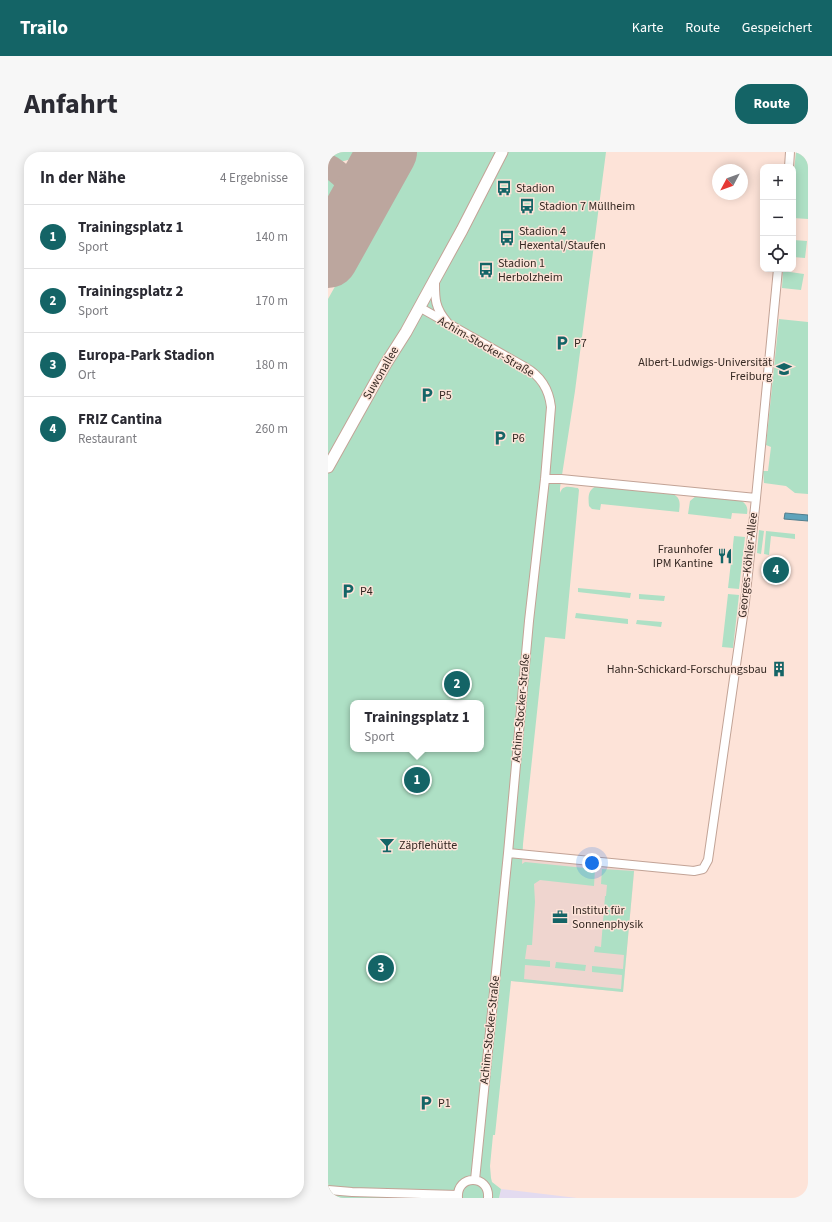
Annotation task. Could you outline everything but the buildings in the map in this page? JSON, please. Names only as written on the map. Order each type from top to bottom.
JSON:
[{"type":"street","name":"Suwonallee","points":[[328,467],[462,230],[502,152]]},
{"type":"street","points":[[789,164],[790,152]]},
{"type":"street","name":"Georges-Köhler-Allee","points":[[508,853],[694,871],[703,869],[708,860],[738,653],[756,498],[778,272]]},
{"type":"street","points":[[435,278],[436,302],[443,318],[450,326]]},
{"type":"street","name":"Achim-Stocker-Straße","points":[[419,307],[535,373],[542,382],[550,399],[551,413],[529,621],[508,853],[475,1180]]},
{"type":"street","points":[[545,479],[561,479],[756,498]]},
{"type":"street","points":[[328,1190],[458,1196],[459,1188],[463,1183],[469,1180],[475,1180],[482,1182],[487,1187],[488,1198]]},
{"type":"shaded area","points":[[523,850],[635,862],[623,992],[511,981]]},
{"type":"shaded area","points":[[501,1189],[577,1198],[499,1198]]},
{"type":"green space","points":[[328,152],[362,152],[350,159],[338,161],[328,160]]},
{"type":"green space","points":[[410,152],[606,152],[575,391],[560,488],[560,493],[565,487],[578,488],[579,490],[565,639],[545,637],[522,864],[525,862],[595,869],[594,886],[540,880],[534,884],[535,902],[532,945],[527,945],[525,959],[550,961],[550,967],[525,965],[524,979],[621,989],[622,975],[592,972],[592,966],[623,969],[624,955],[594,952],[595,946],[601,947],[606,896],[607,885],[601,884],[602,869],[634,871],[623,992],[511,981],[495,1135],[493,1135],[490,1166],[492,1182],[501,1189],[499,1198],[328,1198],[328,299]]},
{"type":"green space","points":[[796,152],[808,152],[808,219],[796,218],[796,164],[795,164]]},
{"type":"green space","points":[[328,174],[335,185],[336,194],[334,202],[328,213]]},
{"type":"green space","points":[[796,240],[807,241],[805,258],[796,257]]},
{"type":"green space","points":[[783,272],[804,274],[801,290],[782,288]]},
{"type":"green space","points":[[779,319],[808,322],[808,494],[795,493],[786,486],[764,483],[763,471],[768,471],[771,447],[766,445]]},
{"type":"green space","points":[[597,486],[673,494],[679,499],[679,512],[601,504],[600,510],[592,509],[589,506],[589,494],[594,487]]},
{"type":"green space","points":[[696,496],[742,501],[747,507],[747,514],[732,513],[731,519],[688,514],[690,501]]},
{"type":"green space","points":[[759,530],[764,531],[761,554],[757,553]]},
{"type":"green space","points":[[766,531],[795,534],[795,539],[771,536],[769,555],[764,554]]},
{"type":"green space","points":[[734,536],[745,537],[739,589],[728,588]]},
{"type":"green space","points":[[578,588],[631,593],[630,598],[578,592]]},
{"type":"green space","points":[[639,594],[665,596],[664,601],[639,599]]},
{"type":"green space","points":[[728,594],[739,595],[733,648],[722,647]]},
{"type":"green space","points":[[576,613],[628,619],[628,624],[575,618]]},
{"type":"green space","points":[[637,620],[662,622],[661,627],[636,624]]},
{"type":"green space","points":[[556,962],[586,965],[585,971],[555,968]]},
{"type":"water","points":[[785,513],[808,515],[808,521],[784,519]]},
{"type":"taxiway","points":[[328,166],[341,175],[353,189],[357,199],[355,209]]},
{"type":"runway","points":[[328,258],[387,152]]},
{"type":"place","name":"Stadion","points":[[504,188]]},
{"type":"place","name":"Stadion 7 Müllheim","points":[[527,206]]},
{"type":"place","name":"Stadion 4 Hexental/Staufen","points":[[507,238]]},
{"type":"place","name":"Stadion 1 Herbolzheim","points":[[486,270]]},
{"type":"place","name":"P7","points":[[562,343]]},
{"type":"place","name":"Albert-Ludwigs-Universität Freiburg","points":[[784,369]]},
{"type":"place","name":"P5","points":[[427,395]]},
{"type":"place","name":"P6","points":[[500,438]]},
{"type":"place","name":"Fraunhofer IPM Kantine","points":[[725,556]]},
{"type":"place","name":"FRIZ Cantina","points":[[776,570]]},
{"type":"place","name":"P4","points":[[348,591]]},
{"type":"place","name":"Hahn-Schickard-Forschungsbau","points":[[779,669]]},
{"type":"place","name":"Trainingsplatz 2","points":[[457,684]]},
{"type":"place","name":"Trainingsplatz 1","points":[[417,780]]},
{"type":"place","name":"Zäpflehütte","points":[[387,845]]},
{"type":"place","name":"Institut für Sonnenphysik","points":[[560,917]]},
{"type":"place","name":"Europa-Park Stadion","points":[[381,968]]},
{"type":"place","name":"P1","points":[[426,1103]]}]
